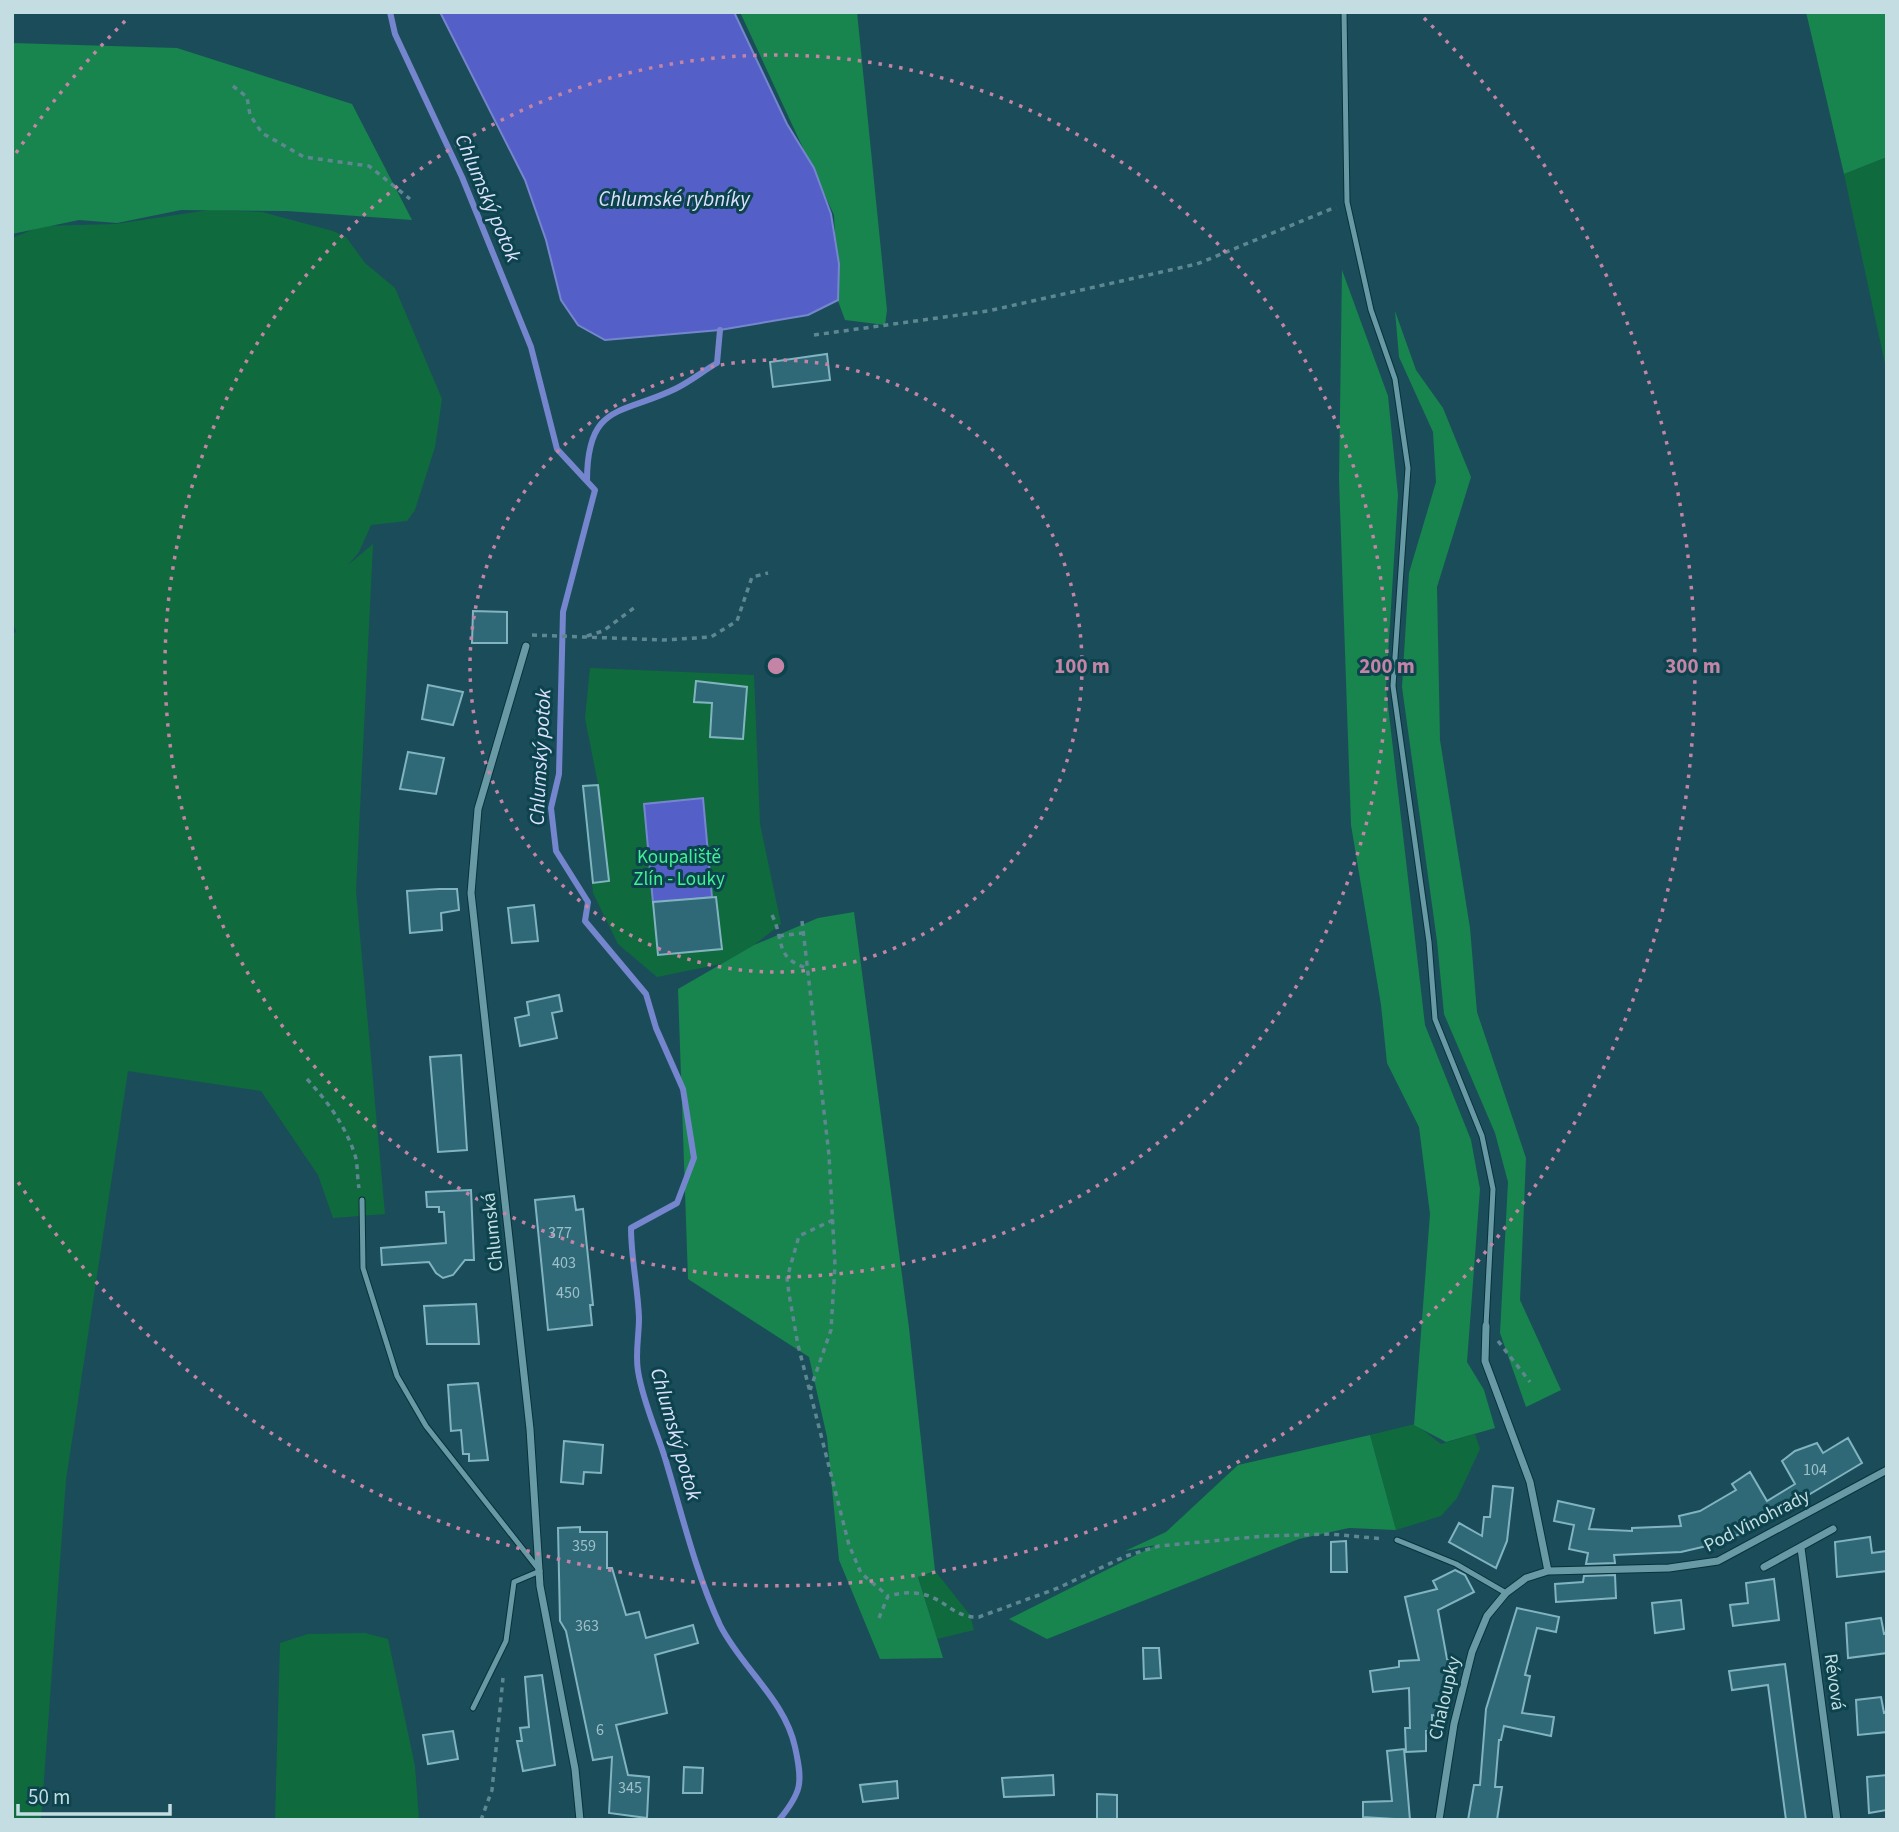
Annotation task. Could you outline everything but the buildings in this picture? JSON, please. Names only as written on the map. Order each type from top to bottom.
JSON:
[{"type":"street","name":"Chlumská","points":[[526,646],[478,808],[471,893],[531,1440],[545,1624],[575,1769],[580,1820]]},
{"type":"street","points":[[1486,1325],[1485,1361],[1530,1482],[1548,1571]]},
{"type":"street","name":"Pod Vinohrady","points":[[1548,1571],[1706,1565],[1749,1547],[1887,1470]]},
{"type":"street","points":[[1764,1567],[1833,1530]]},
{"type":"street","name":"Révová","points":[[1801,1549],[1837,1820]]},
{"type":"street","name":"Chaloupky","points":[[1439,1820],[1454,1724],[1472,1652],[1487,1616],[1506,1593],[1526,1578],[1548,1571]]},
{"type":"lane","points":[[1344,12],[1347,202],[1371,310],[1395,379],[1408,468],[1393,686],[1429,942],[1435,1019],[1482,1136],[1493,1189],[1486,1325]]},
{"type":"lane","points":[[362,1200],[363,1268],[397,1376],[426,1426],[540,1571],[514,1582],[506,1641],[472,1708]]},
{"type":"lane","points":[[1397,1540],[1456,1564],[1506,1593]]},
{"type":"path","points":[[233,86],[247,97],[250,115],[262,133],[304,157],[369,166],[410,199]]},
{"type":"path","points":[[814,335],[988,311],[1197,264],[1347,202]]},
{"type":"path","points":[[530,635],[664,640],[711,637],[737,621],[752,577],[768,573]]},
{"type":"path","points":[[585,636],[603,631],[634,608]]},
{"type":"path","points":[[772,915],[782,952],[793,964],[807,968]]},
{"type":"path","points":[[802,921],[829,1155],[835,1265],[831,1330],[810,1390]]},
{"type":"path","points":[[779,936],[803,933]]},
{"type":"path","points":[[307,1079],[330,1103],[345,1131],[356,1157],[362,1200]]},
{"type":"path","points":[[833,1220],[799,1236],[787,1278],[798,1345],[849,1545],[861,1573],[888,1596]]},
{"type":"path","points":[[1486,1325],[1530,1382]]},
{"type":"path","points":[[888,1596],[908,1591],[930,1594],[965,1618],[979,1617],[1058,1588],[1126,1556],[1159,1546],[1264,1536],[1330,1534],[1397,1540]]},
{"type":"path","points":[[879,1618],[888,1596]]},
{"type":"path","points":[[481,1820],[492,1790],[504,1667]]},
{"type":"green space","points":[[740,12],[857,12],[887,310],[885,325],[845,320],[838,301],[834,215]]},
{"type":"green space","points":[[1806,12],[1887,12],[1887,157],[1844,174]]},
{"type":"green space","points":[[12,43],[177,48],[352,104],[412,220],[287,211],[181,210],[117,223],[79,220],[12,234]]},
{"type":"green space","points":[[1887,157],[1887,373],[1844,174]]},
{"type":"green space","points":[[209,210],[262,212],[346,237],[365,263],[395,288],[442,399],[435,447],[415,510],[407,521],[371,525],[359,552],[348,565],[373,544],[356,891],[385,1214],[333,1218],[318,1175],[261,1091],[128,1071],[66,1480],[41,1820],[12,1820],[12,634],[16,632],[12,619],[12,238],[42,226],[116,224]]},
{"type":"green space","points":[[1342,270],[1388,396],[1398,495],[1386,688],[1425,1025],[1471,1140],[1480,1189],[1467,1362],[1484,1390],[1495,1428],[1446,1442],[1414,1425],[1430,1214],[1419,1127],[1387,1063],[1381,1005],[1351,825],[1339,479]]},
{"type":"green space","points":[[1395,311],[1416,370],[1443,408],[1471,477],[1437,587],[1440,740],[1470,928],[1477,1012],[1526,1158],[1520,1300],[1561,1390],[1526,1407],[1500,1333],[1508,1182],[1495,1133],[1444,1014],[1437,941],[1402,687],[1409,573],[1436,482],[1433,432],[1399,357]]},
{"type":"green space","name":"Koupaliště Zlín - Louky","points":[[590,668],[754,675],[760,824],[781,924],[754,945],[721,964],[657,977],[618,944],[593,893],[582,785],[598,784],[585,718]]},
{"type":"green space","points":[[854,912],[909,1328],[935,1571],[918,1577],[943,1658],[880,1659],[839,1560],[827,1437],[809,1357],[688,1279],[678,989],[754,945],[818,918]]},
{"type":"green space","points":[[1415,1424],[1441,1444],[1475,1434],[1480,1449],[1457,1498],[1441,1516],[1396,1530],[1370,1435]]},
{"type":"green space","points":[[1370,1435],[1396,1530],[1349,1528],[1299,1539],[1047,1639],[1009,1619],[1156,1545],[1125,1551],[1166,1532],[1238,1465]]},
{"type":"green space","points":[[936,1572],[970,1615],[974,1630],[937,1639],[918,1576]]},
{"type":"green space","points":[[365,1633],[388,1639],[415,1766],[419,1820],[275,1820],[280,1643],[308,1634]]},
{"type":"water","name":"Chlumské rybníky","points":[[440,12],[734,12],[787,124],[814,168],[831,214],[839,264],[838,300],[808,315],[720,330],[605,340],[578,325],[561,300],[546,240],[525,180]]},
{"type":"water","points":[[703,798],[712,897],[653,903],[644,804]]},
{"type":"waterway","name":"Chlumský potok","points":[[390,12],[395,34],[462,177],[531,347],[557,449],[595,490],[563,612],[559,774],[551,808],[556,851],[588,902],[585,921],[646,994],[656,1028],[683,1089],[694,1158],[677,1203],[631,1228],[639,1318],[638,1371],[711,1605],[729,1640],[772,1699],[790,1730],[800,1779],[792,1802],[779,1820]]},
{"type":"waterway","points":[[587,481],[593,437],[601,424],[623,409],[681,386],[717,363],[720,330]]}]
